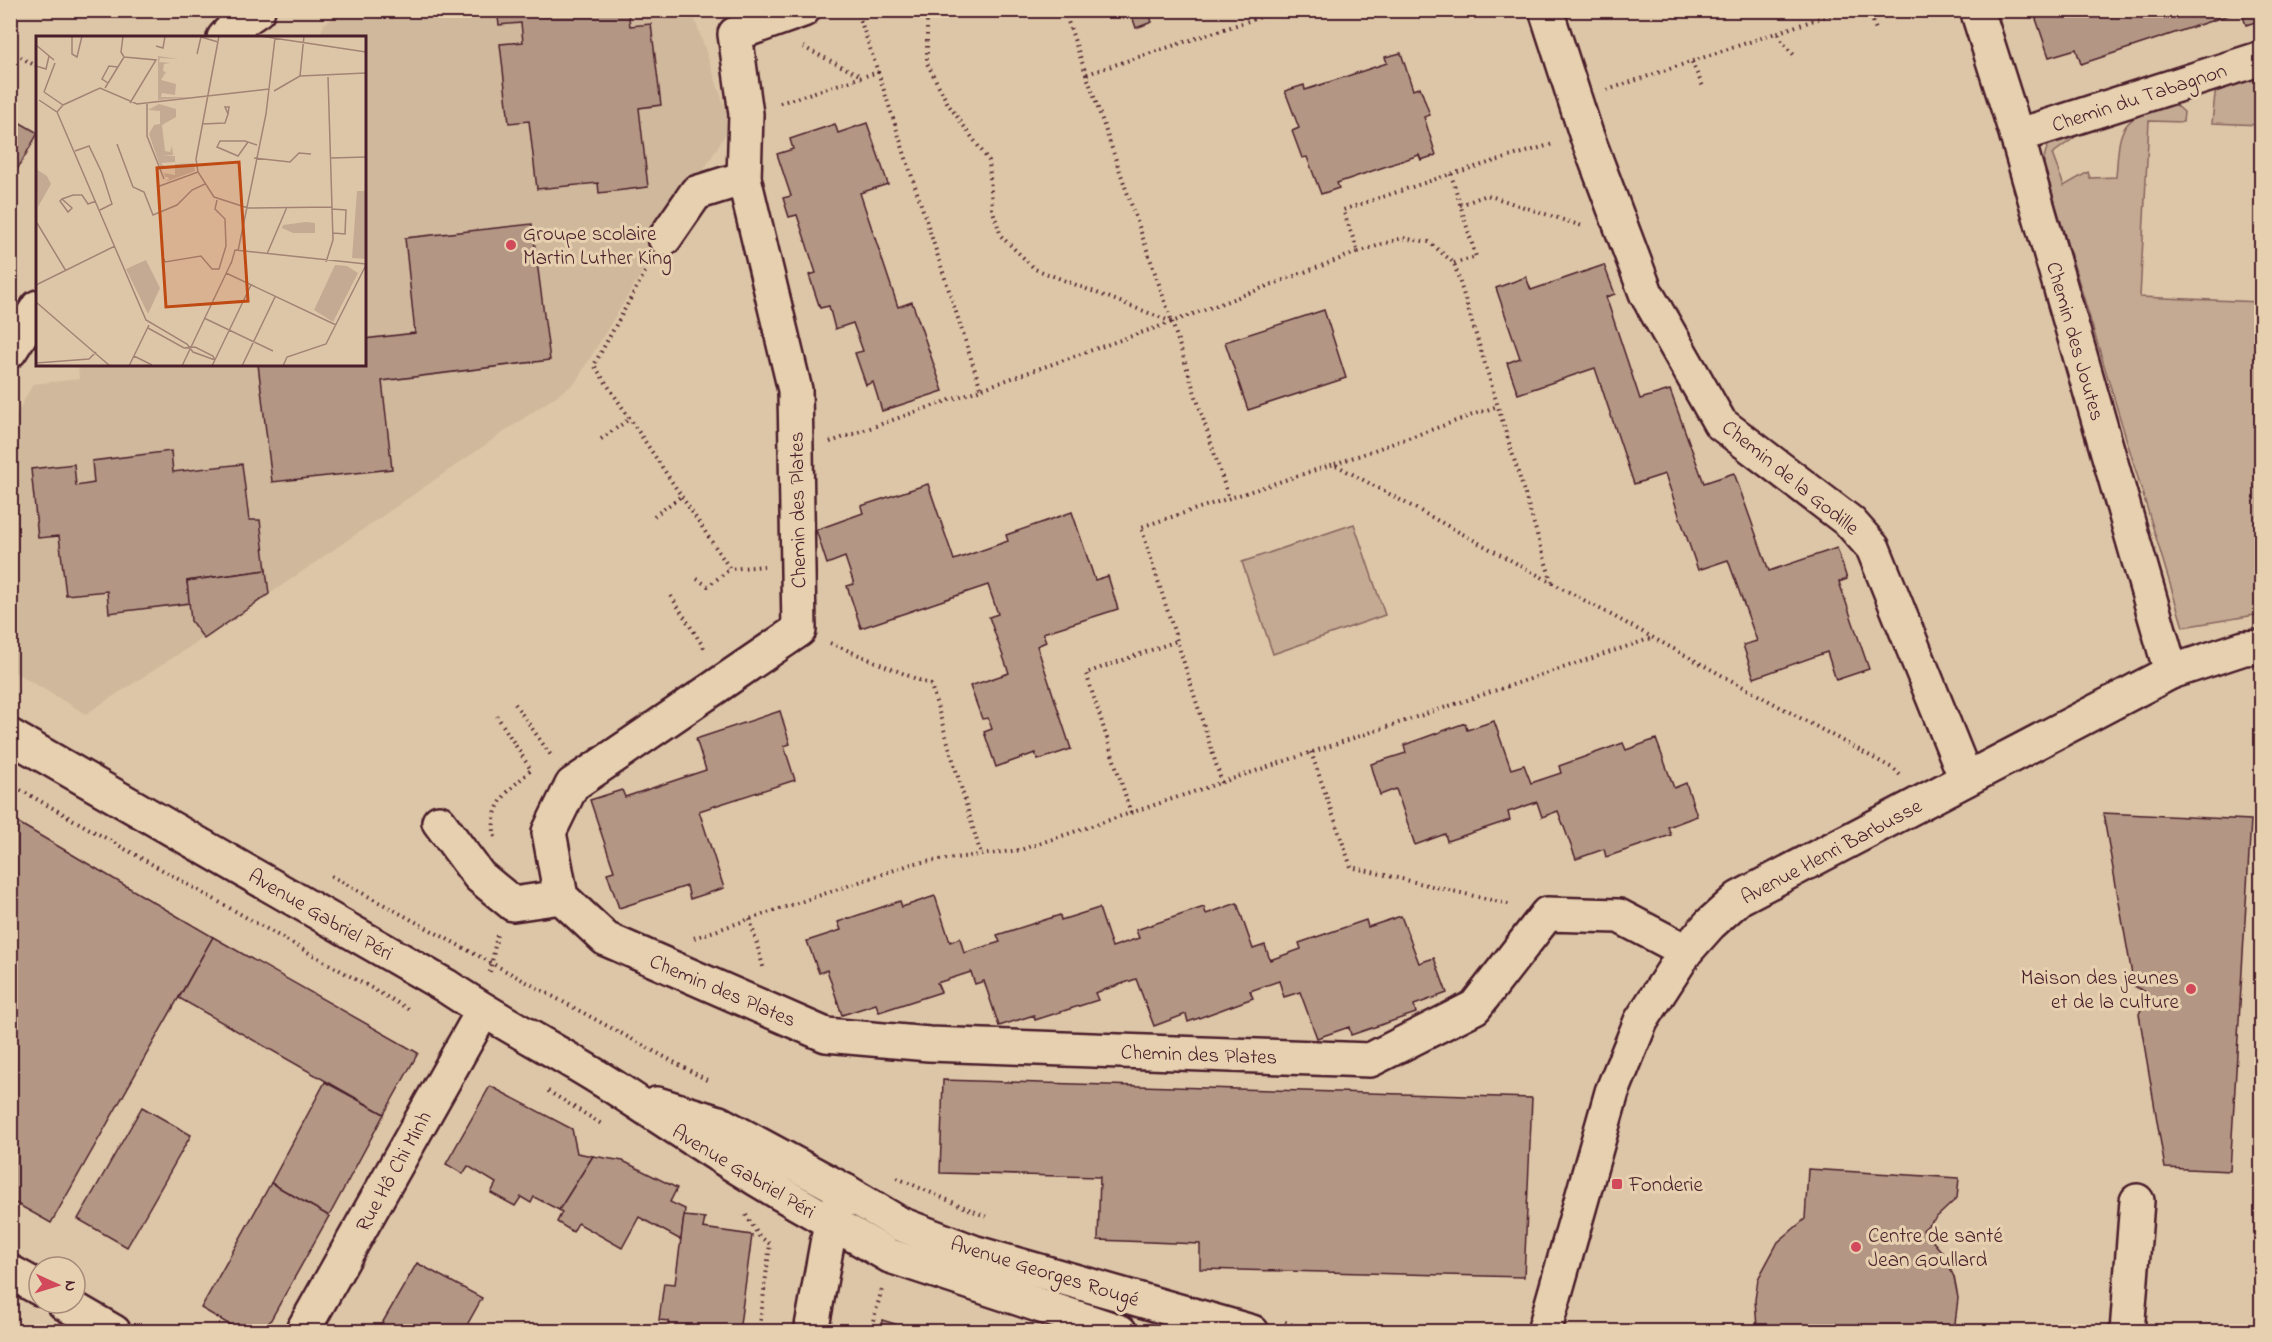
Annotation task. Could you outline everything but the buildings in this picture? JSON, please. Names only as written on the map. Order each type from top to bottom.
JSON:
[{"type":"street","points":[[226,36],[236,24],[258,10]]},
{"type":"street","points":[[740,23],[803,10]]},
{"type":"street","name":"Chemin de la Godille","points":[[1546,10],[1586,134],[1646,293],[1720,423],[1850,522],[1873,548],[1966,779]]},
{"type":"street","name":"Chemin des Joutes","points":[[1977,10],[2017,136],[2171,672]]},
{"type":"street","name":"Chemin des Plates","points":[[740,23],[746,114],[744,178],[795,390],[796,564],[799,630]]},
{"type":"street","name":"Chemin du Tabagnon","points":[[2017,136],[2262,58]]},
{"type":"street","points":[[665,238],[696,193],[744,178]]},
{"type":"street","points":[[10,351],[36,310]]},
{"type":"street","points":[[440,822],[479,876],[513,904],[561,897],[549,832],[572,785],[799,630]]},
{"type":"street","name":"Avenue Henri Barbusse","points":[[1544,1332],[1612,1092],[1641,1021],[1686,951],[1710,924],[1739,898],[2171,672],[2244,648],[2262,647]]},
{"type":"street","name":"Avenue Gabriel Péri","points":[[10,736],[446,986],[483,1011],[629,1097],[663,1122],[765,1186],[831,1222]]},
{"type":"street","name":"Chemin des Plates","points":[[561,897],[606,939],[826,1035],[929,1044],[1370,1059],[1475,1007],[1547,914]]},
{"type":"street","points":[[1547,914],[1619,916],[1686,951]]},
{"type":"street","name":"Rue Hô Chi Minh","points":[[302,1332],[483,1011]]},
{"type":"street","name":"Avenue Gabriel Péri","points":[[629,1097],[718,1123],[845,1191]]},
{"type":"street","points":[[811,1332],[831,1222],[845,1191]]},
{"type":"street","name":"Avenue Georges Rougé","points":[[845,1191],[900,1224],[973,1252],[1252,1332]]},
{"type":"street","points":[[2127,1332],[2137,1201]]},
{"type":"street","name":"Avenue Georges Rougé","points":[[831,1222],[890,1256],[1120,1332]]},
{"type":"street","points":[[10,1272],[27,1281]]},
{"type":"street","points":[[85,1315],[114,1332]]},
{"type":"path","points":[[857,10],[981,389]]},
{"type":"path","points":[[927,10],[927,63],[948,104],[989,161],[992,208],[1001,236],[1035,268],[1172,322]]},
{"type":"path","points":[[1064,10],[1172,322],[1229,499]]},
{"type":"path","points":[[1087,74],[1280,10]]},
{"type":"path","points":[[1575,100],[1779,34],[1844,10]]},
{"type":"path","points":[[1869,10],[1876,30]]},
{"type":"path","points":[[740,23],[862,77]]},
{"type":"path","points":[[1779,34],[1782,42],[1794,55]]},
{"type":"path","points":[[10,51],[36,66]]},
{"type":"path","points":[[1692,62],[1704,89]]},
{"type":"path","points":[[746,114],[878,72]]},
{"type":"path","points":[[1358,252],[1343,210],[1451,174],[1586,134]]},
{"type":"path","points":[[1451,174],[1476,257],[1454,263]]},
{"type":"path","points":[[1460,205],[1486,195],[1625,240]]},
{"type":"path","points":[[665,238],[594,365],[628,420],[730,569]]},
{"type":"path","points":[[795,453],[1172,322],[1358,252],[1402,238],[1429,242],[1454,263],[1552,583]]},
{"type":"path","points":[[1221,783],[1141,527],[1334,464],[1498,406]]},
{"type":"path","points":[[601,440],[628,420]]},
{"type":"path","points":[[1334,464],[1894,769],[1926,799]]},
{"type":"path","points":[[654,516],[680,497]]},
{"type":"path","points":[[697,579],[708,586],[730,569],[796,564]]},
{"type":"path","points":[[671,596],[703,647]]},
{"type":"path","points":[[799,630],[931,685],[981,855]]},
{"type":"path","points":[[643,955],[915,863],[1020,850],[1653,638]]},
{"type":"path","points":[[1131,813],[1086,673],[1177,641]]},
{"type":"path","points":[[515,704],[552,758]]},
{"type":"path","points":[[496,841],[492,822],[504,794],[531,770],[497,716]]},
{"type":"path","points":[[1311,752],[1351,867],[1547,914]]},
{"type":"path","points":[[325,873],[717,1086]]},
{"type":"shaded area","name":"Groupe scolaire Martin Luther King","points":[[345,10],[692,11],[731,125],[575,383],[242,613],[86,714],[11,670],[11,424],[33,384],[79,379],[78,366],[366,366],[366,36],[319,36],[324,24]]},
{"type":"shaded area","points":[[2261,66],[2261,125],[2212,123],[2215,94],[2220,83]]},
{"type":"shaded area","points":[[2166,101],[2176,105],[2184,112],[2183,122],[2149,121],[2140,297],[2261,302],[2261,614],[2183,627],[2044,166],[2045,152],[2051,142],[2071,127],[2074,138],[2052,154],[2064,186],[2088,172],[2090,178],[2116,177],[2119,147],[2124,128],[2138,115]]},
{"type":"shaded area","points":[[1354,524],[1385,615],[1273,654],[1242,562]]},
{"type":"place","name":"Groupe scolaire Martin Luther King","points":[[511,245]]},
{"type":"place","name":"Maison des jeunes et de la culture","points":[[2191,989]]},
{"type":"place","name":"Fonderie","points":[[1617,1184]]},
{"type":"place","name":"Centre de santé Jean Goullard","points":[[1856,1247]]}]
